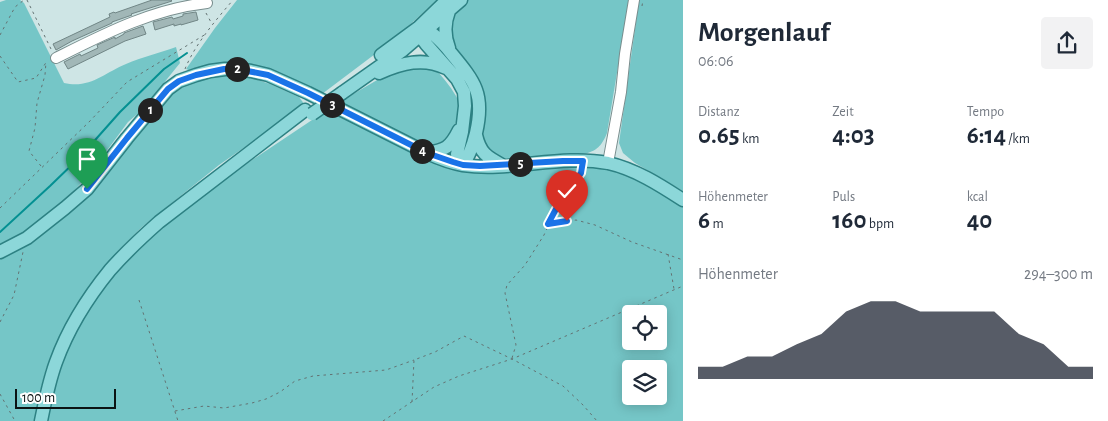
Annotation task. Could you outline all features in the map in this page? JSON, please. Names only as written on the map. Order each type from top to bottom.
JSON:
[{"type":"main road","points":[[354,85],[403,50],[448,5],[461,0]]},
{"type":"main road","points":[[448,5],[445,33],[449,51]]},
{"type":"main road","points":[[422,31],[433,34],[449,51],[469,75],[478,94],[480,114],[476,135],[471,152],[463,165]]},
{"type":"main road","points":[[422,31],[426,44],[449,70],[464,92],[465,106],[458,154],[463,165]]},
{"type":"main road","points":[[41,421],[56,361],[66,338],[99,284],[125,255],[159,222],[220,175],[422,31]]},
{"type":"main road","points":[[339,91],[407,63],[422,61],[449,70]]},
{"type":"main road","points":[[0,252],[27,238],[87,189],[168,89],[179,81],[224,69],[244,70],[268,75],[427,153],[463,165],[480,166],[563,161],[608,163],[638,174],[683,200]]},
{"type":"main road","points":[[427,153],[441,150],[448,146],[462,123]]},
{"type":"main road","points":[[476,135],[479,147],[483,153],[502,165]]},
{"type":"street","points":[[608,163],[621,92],[634,0]]},
{"type":"street","points":[[56,58],[129,23],[178,8],[207,6]]},
{"type":"path","points":[[0,35],[15,7],[24,0]]},
{"type":"path","points":[[28,0],[56,58]]},
{"type":"path","points":[[179,81],[189,58],[212,25],[233,0]]},
{"type":"path","points":[[207,6],[212,25]]},
{"type":"path","points":[[0,208],[90,122],[127,82],[206,34]]},
{"type":"path","points":[[0,56],[18,82],[36,78],[46,61],[45,75],[37,103],[35,128],[29,151],[42,167]]},
{"type":"path","points":[[512,358],[516,345],[505,293],[507,285],[525,265],[544,236],[556,209],[581,173],[583,161]]},
{"type":"path","points":[[548,224],[576,220],[596,225],[632,242],[683,260]]},
{"type":"path","points":[[0,322],[14,295],[27,238]]},
{"type":"path","points":[[668,254],[674,290]]},
{"type":"path","points":[[383,421],[434,387],[459,376],[512,358],[683,286]]},
{"type":"path","points":[[139,300],[178,421]]},
{"type":"path","points":[[175,411],[204,406],[224,408],[252,403],[280,392],[295,381],[313,376],[386,370],[435,352],[464,336],[512,358],[563,386],[597,421]]},
{"type":"path","points":[[412,403],[414,360]]},
{"type":"path","points":[[0,394],[16,421]]},
{"type":"shaded area","points":[[20,0],[24,3],[64,83],[82,84],[89,82],[132,62],[176,47],[180,63],[142,110],[128,122],[91,172],[73,192],[36,225],[0,246],[0,2]]},
{"type":"shaded area","points":[[237,0],[437,0],[391,42],[322,94],[282,76],[191,71],[186,69]]},
{"type":"shaded area","points":[[465,0],[629,0],[607,133],[597,148],[579,155],[515,160],[494,157],[480,139],[482,123],[452,41],[450,21]]},
{"type":"shaded area","points":[[639,0],[683,0],[683,191],[635,163],[623,153],[619,143]]},
{"type":"shaded area","points":[[404,67],[435,69],[456,96],[460,105],[459,115],[448,136],[439,144],[425,144],[344,105],[343,100],[384,76]]},
{"type":"shaded area","points":[[230,75],[249,77],[270,84],[299,97],[305,105],[219,165],[142,227],[119,250],[83,296],[68,320],[46,369],[34,421],[0,421],[0,259],[29,242],[161,100],[184,84],[209,77]]},
{"type":"shaded area","points":[[327,110],[429,160],[573,164],[623,171],[683,206],[683,421],[47,421],[55,380],[71,340],[100,291],[147,239],[217,181]]},
{"type":"building","points":[[152,0],[172,1],[112,22],[56,50],[53,44],[110,17],[109,14]]},
{"type":"building","points":[[196,12],[198,20],[181,25],[174,26],[174,24],[155,30],[153,22],[172,17],[173,19],[183,16],[183,14]]},
{"type":"building","points":[[143,26],[146,34],[125,41],[68,69],[64,62],[98,48],[97,45]]},
{"type":"waterway","points":[[0,232],[80,157],[120,112],[164,69],[187,53]]},
{"type":"route","points":[[87,189],[168,89],[179,81],[196,75],[210,71],[237,69],[268,75],[427,153],[463,165],[480,166],[583,161],[581,173],[568,190],[548,224],[567,221]]}]
